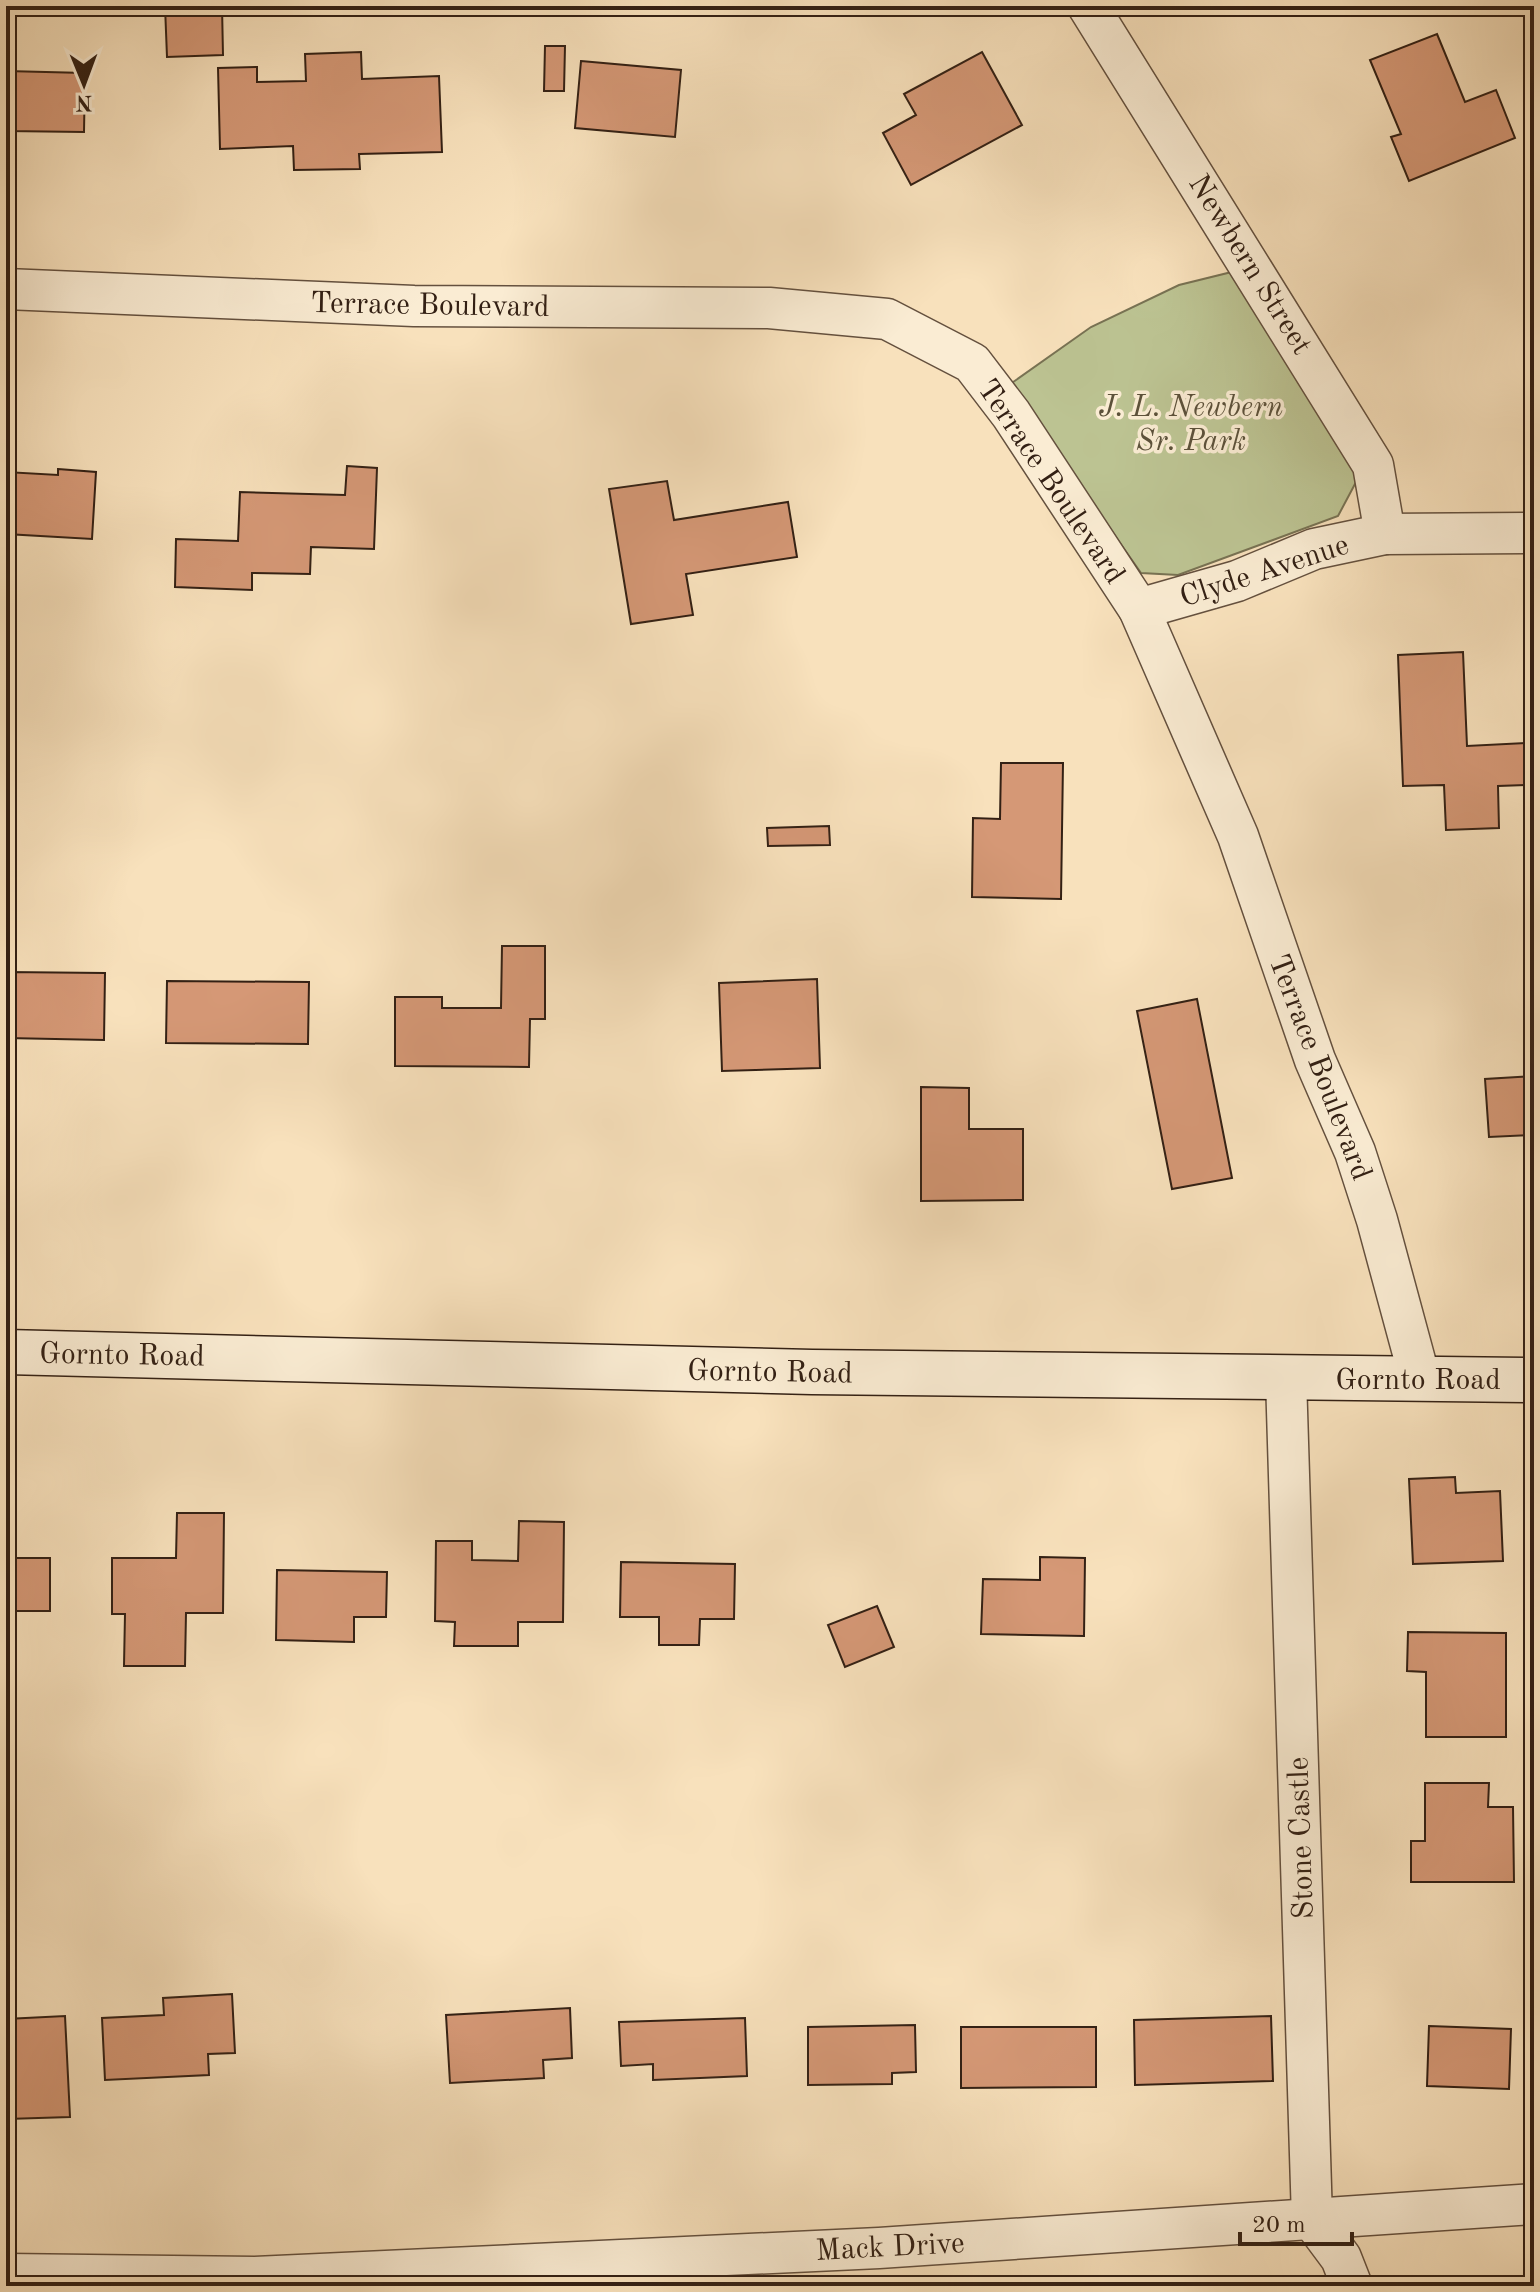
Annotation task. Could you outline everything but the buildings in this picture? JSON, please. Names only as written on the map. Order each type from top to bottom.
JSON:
[{"type":"main road","name":"Gornto Road","points":[[6,1352],[812,1372],[1534,1380]]},
{"type":"street","name":"Newbern Street","points":[[1088,6],[1373,465],[1385,534]]},
{"type":"street","name":"Terrace Boulevard","points":[[6,289],[414,306],[769,308],[887,319],[972,363],[1011,414],[1139,609],[1238,836],[1315,1060],[1355,1152],[1377,1220],[1420,1379]]},
{"type":"street","name":"Clyde Avenue","points":[[1139,609],[1237,581],[1314,549],[1385,534],[1534,533]]},
{"type":"street","name":"Stone Castle","points":[[1286,1378],[1312,2219]]},
{"type":"street","name":"Mack Drive","points":[[6,2274],[270,2276],[879,2248],[1534,2204]]},
{"type":"street","points":[[1312,2219],[1341,2258],[1352,2286]]},
{"type":"green space","name":"J. L. Newbern Sr. Park","points":[[1244,269],[1364,467],[1338,516],[1178,575],[1141,573],[1009,385],[1091,327],[1179,285]]}]
